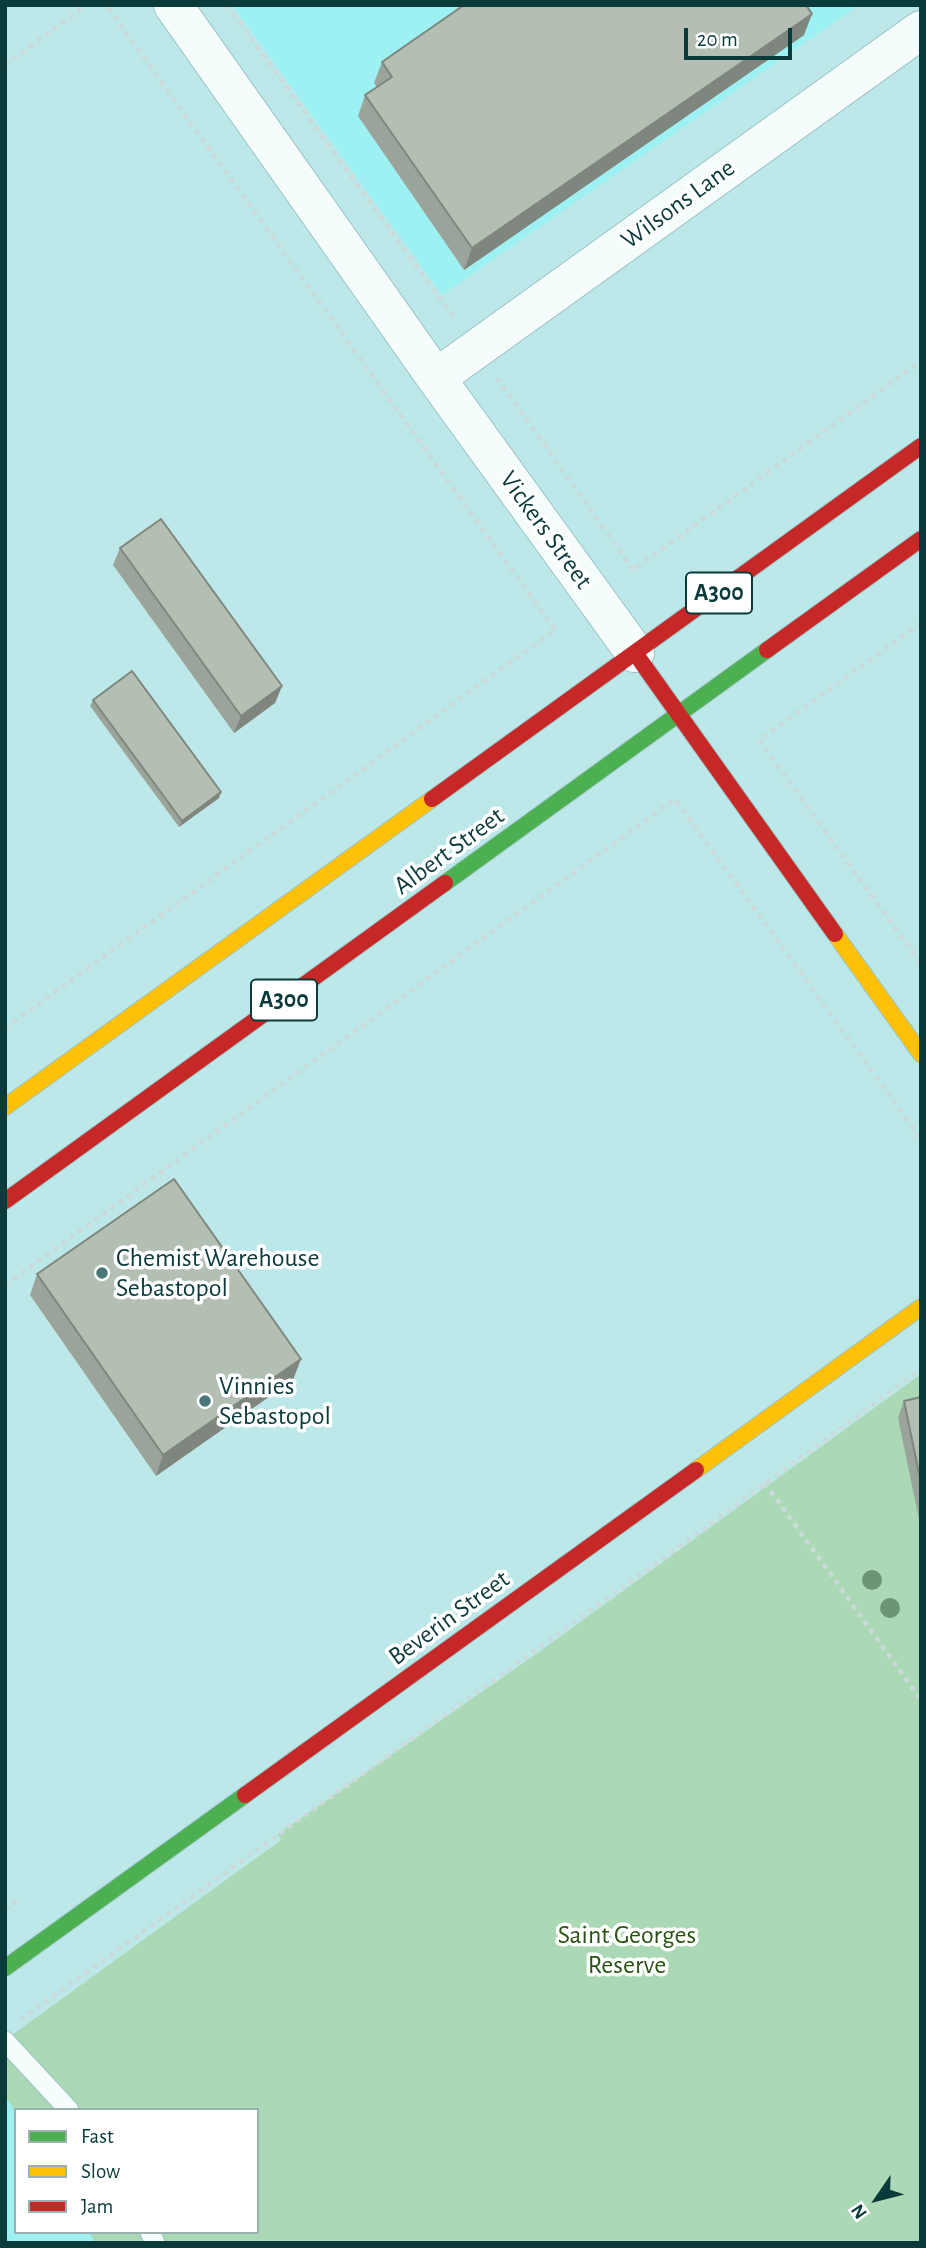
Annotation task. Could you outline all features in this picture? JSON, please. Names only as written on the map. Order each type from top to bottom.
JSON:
[{"type":"main road","name":"Albert Street","points":[[5,1107],[921,446]]},
{"type":"main road","name":"Albert Street","points":[[5,1201],[921,539]]},
{"type":"main road","name":"Vickers Street","points":[[635,653],[921,1054]]},
{"type":"main road","name":"Beverin Street","points":[[5,1968],[921,1307]]},
{"type":"street","name":"Vickers Street","points":[[173,5],[436,378],[635,653]]},
{"type":"street","name":"Wilsons Lane","points":[[436,378],[921,30]]},
{"type":"lane","points":[[10,2032],[67,2108]]},
{"type":"path","points":[[5,65],[86,5]]},
{"type":"path","points":[[5,1028],[555,630],[106,5]]},
{"type":"path","points":[[227,5],[477,349],[633,570],[921,362]]},
{"type":"path","points":[[921,622],[758,740],[921,964]]},
{"type":"path","points":[[5,1285],[675,799],[921,1139]]},
{"type":"path","points":[[10,2032],[921,1369]]},
{"type":"path","points":[[765,1483],[921,1700]]},
{"type":"path","points":[[5,1910],[21,1898]]},
{"type":"shaded area","points":[[232,5],[859,5],[442,295]]},
{"type":"shaded area","points":[[5,2094],[14,2108],[14,2234],[93,2234],[98,2243],[5,2243]]},
{"type":"green space","name":"Saint Georges Reserve","points":[[921,1374],[921,2243],[95,2243],[90,2234],[259,2234],[259,2108],[14,2110],[5,2095],[5,2040],[281,1840],[278,1834],[539,1652]]},
{"type":"building","points":[[464,5],[806,5],[812,14],[472,248],[365,95],[392,77],[382,62]]},
{"type":"building","points":[[161,519],[282,686],[241,716],[120,548]]},
{"type":"building","points":[[132,671],[221,792],[182,821],[93,700]]},
{"type":"building","points":[[174,1179],[301,1359],[163,1455],[37,1274]]},
{"type":"building","points":[[921,1397],[921,1483],[904,1401]]},
{"type":"traffic: fast","points":[[445,883],[767,650]]},
{"type":"traffic: fast","points":[[5,1968],[245,1795]]},
{"type":"traffic: slow","points":[[5,1107],[432,799]]},
{"type":"traffic: slow","points":[[835,934],[921,1054]]},
{"type":"traffic: slow","points":[[696,1470],[921,1307]]},
{"type":"traffic: jam","points":[[432,799],[921,446]]},
{"type":"traffic: jam","points":[[767,650],[921,539]]},
{"type":"traffic: jam","points":[[635,653],[835,934]]},
{"type":"traffic: jam","points":[[5,1201],[445,883]]},
{"type":"traffic: jam","points":[[245,1795],[696,1470]]},
{"type":"place","name":"Chemist Warehouse Sebastopol","points":[[102,1273]]},
{"type":"place","name":"Vinnies Sebastopol","points":[[205,1401]]}]
